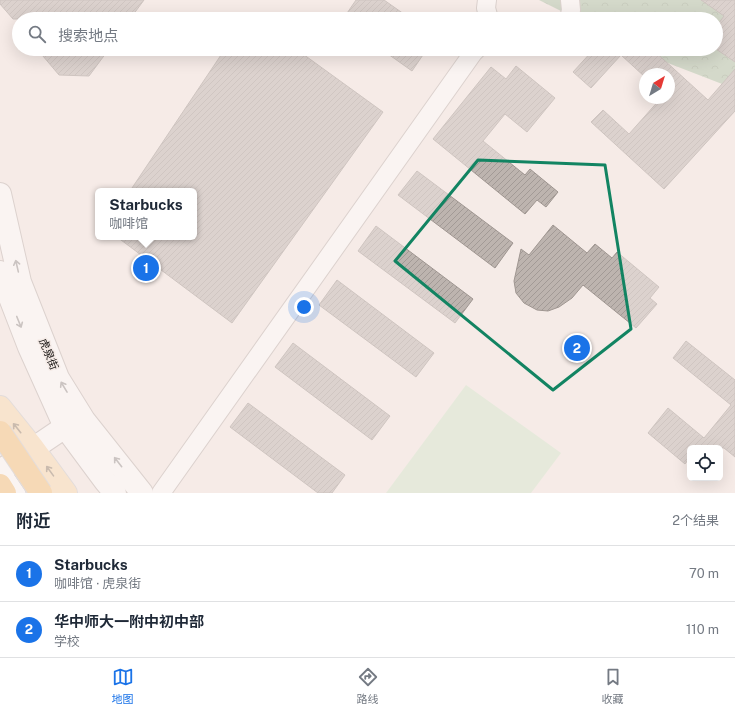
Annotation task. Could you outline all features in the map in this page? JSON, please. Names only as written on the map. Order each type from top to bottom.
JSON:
[{"type":"highway","points":[[0,432],[41,493]]},
{"type":"highway","points":[[1,471],[5,493]]},
{"type":"main road","name":"虎泉街","points":[[0,194],[20,282],[58,378],[84,420],[142,493]]},
{"type":"main road","name":"虎泉街","points":[[0,272],[29,347],[65,427],[115,493]]},
{"type":"main road","points":[[0,408],[33,448],[66,493]]},
{"type":"main road","points":[[1,471],[65,427]]},
{"type":"street","points":[[487,0],[487,12]]},
{"type":"street","points":[[570,0],[571,12]]},
{"type":"street","points":[[161,493],[471,56]]},
{"type":"lane","points":[[1,471],[21,493]]},
{"type":"highlighted area","points":[[478,160],[605,165],[631,329],[553,390],[395,261]]},
{"type":"green space","points":[[539,0],[735,0],[735,89],[651,56],[723,56],[723,12],[563,12]]},
{"type":"green space","points":[[466,385],[561,453],[531,493],[386,493]]},
{"type":"building","points":[[0,0],[144,0],[135,12],[12,12],[12,18],[0,4]]},
{"type":"building","points":[[356,0],[384,0],[401,12],[348,12]]},
{"type":"building","points":[[701,0],[735,0],[735,62],[723,54],[724,16],[723,12],[718,12]]},
{"type":"building","points":[[43,56],[104,56],[89,76],[59,75]]},
{"type":"building","points":[[220,56],[306,56],[383,112],[232,323],[121,240],[197,240],[197,188],[132,188]]},
{"type":"building","points":[[391,56],[422,56],[412,71]]},
{"type":"building","points":[[588,56],[620,56],[591,88],[573,72]]},
{"type":"building","points":[[622,56],[660,56],[673,68],[639,68],[639,71]]},
{"type":"building","points":[[516,66],[555,98],[527,132],[505,114],[483,141],[525,175],[530,169],[558,192],[546,207],[537,200],[525,214],[433,139],[491,67],[506,79]]},
{"type":"building","points":[[735,69],[735,111],[664,189],[591,122],[603,110],[629,134],[656,104],[675,104],[675,70],[708,100]]},
{"type":"building","points":[[417,171],[513,243],[495,268],[398,195]]},
{"type":"building","points":[[553,225],[587,253],[595,244],[612,258],[617,252],[659,287],[650,298],[657,304],[636,328],[583,285],[572,298],[559,307],[548,311],[537,310],[524,303],[516,293],[514,281],[521,249],[529,255]]},
{"type":"building","points":[[376,226],[473,299],[455,323],[358,251]]},
{"type":"building","points":[[337,280],[434,353],[416,377],[319,305]]},
{"type":"building","points":[[686,341],[735,380],[735,457],[723,448],[723,445],[687,445],[687,461],[685,464],[648,433],[668,408],[704,438],[731,405],[673,358]]},
{"type":"building","points":[[293,343],[390,416],[372,440],[275,367]]},
{"type":"building","points":[[248,403],[345,475],[332,493],[318,493],[230,427]]},
{"type":"place","name":"Starbucks","points":[[146,268]]},
{"type":"place","name":"华中师大一附中初中部","points":[[577,348]]}]
